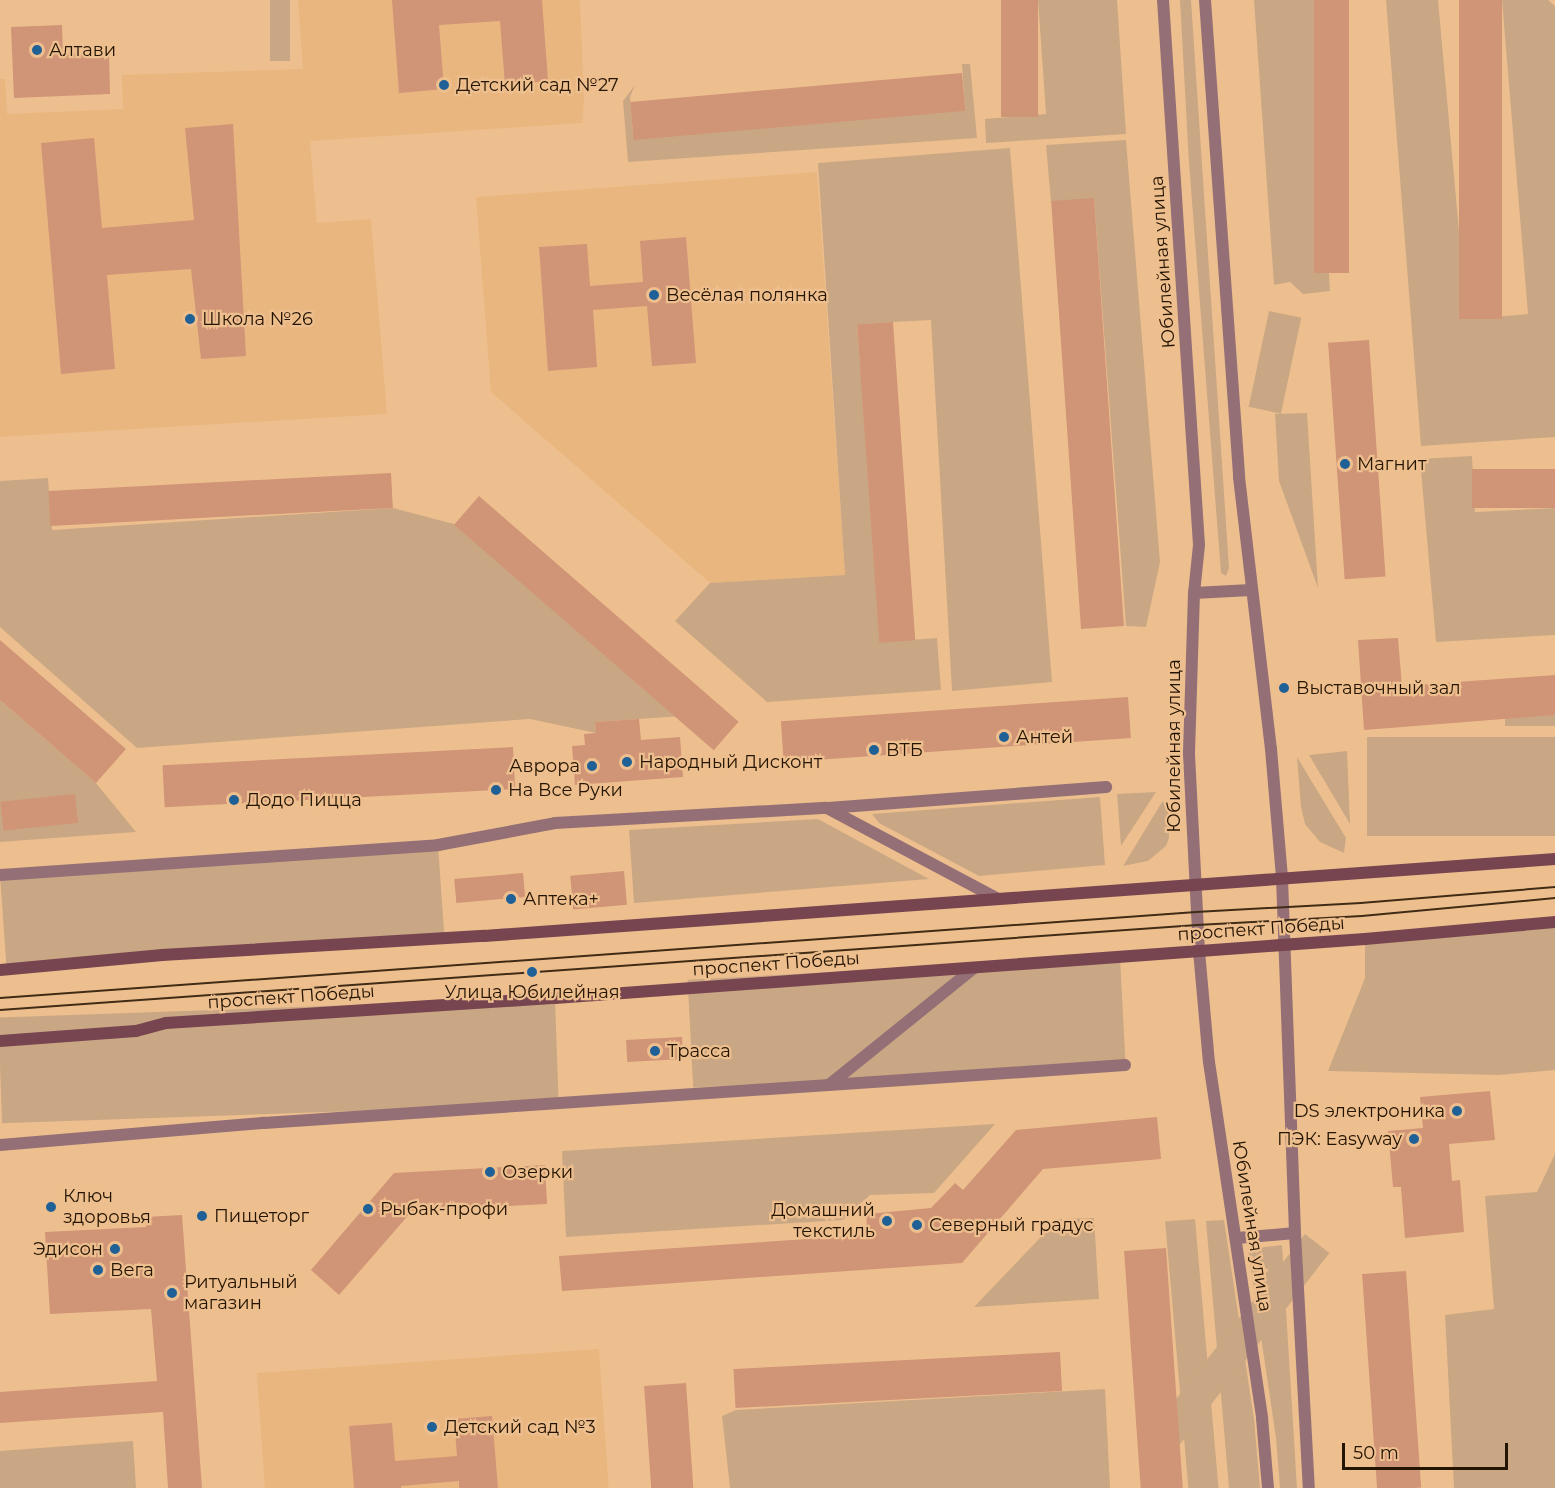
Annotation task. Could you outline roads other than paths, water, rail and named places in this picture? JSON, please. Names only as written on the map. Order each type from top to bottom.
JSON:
[{"type":"main road","points":[[0,970],[162,955],[484,936],[1555,859]]},
{"type":"main road","name":"проспект Победы","points":[[0,1041],[135,1031],[166,1023],[974,968],[1555,922]]},
{"type":"street","name":"Юбилейная улица","points":[[1163,0],[1199,545],[1194,593],[1189,754],[1194,885],[1209,1062],[1237,1238],[1262,1419],[1268,1488]]},
{"type":"street","name":"Юбилейная улица","points":[[1205,0],[1226,321],[1251,590],[1271,749],[1282,878],[1294,1233],[1309,1488]]},
{"type":"street","points":[[1194,593],[1251,590]]},
{"type":"street","points":[[0,875],[438,845],[555,823],[827,808],[1106,787]]},
{"type":"street","points":[[827,808],[998,899]]},
{"type":"street","points":[[829,1085],[974,968]]},
{"type":"street","points":[[0,1145],[264,1124],[1125,1065]]},
{"type":"street","points":[[1237,1238],[1294,1233]]},
{"type":"tram line","points":[[0,998],[1196,912],[1361,903],[1555,887]]},
{"type":"tram line","points":[[0,1010],[1197,925],[1362,916],[1555,898]]},
{"type":"place","name":"Алтави","points":[[37,50]]},
{"type":"place","name":"Детский сад №27","points":[[444,85]]},
{"type":"place","name":"Весёлая полянка","points":[[654,295]]},
{"type":"place","name":"Школа №26","points":[[190,319]]},
{"type":"place","name":"Магнит","points":[[1345,464]]},
{"type":"place","name":"Выставочный зал","points":[[1284,688]]},
{"type":"place","name":"Антей","points":[[1004,737]]},
{"type":"place","name":"ВТБ","points":[[874,750]]},
{"type":"place","name":"Народный Дисконт","points":[[627,762]]},
{"type":"place","name":"Аврора","points":[[592,766]]},
{"type":"place","name":"На Все Руки","points":[[496,790]]},
{"type":"place","name":"Додо Пицца","points":[[234,800]]},
{"type":"place","name":"Аптека+","points":[[511,899]]},
{"type":"place","name":"Улица Юбилейная","points":[[532,972]]},
{"type":"place","name":"Трасса","points":[[655,1051]]},
{"type":"place","name":"DS электроника","points":[[1457,1111]]},
{"type":"place","name":"ПЭК: Easyway","points":[[1414,1139]]},
{"type":"place","name":"Озерки","points":[[490,1172]]},
{"type":"place","name":"Ключ здоровья","points":[[51,1207]]},
{"type":"place","name":"Рыбак-профи","points":[[368,1209]]},
{"type":"place","name":"Пищеторг","points":[[202,1216]]},
{"type":"place","name":"Домашний текстиль","points":[[887,1221]]},
{"type":"place","name":"Северный градус","points":[[917,1225]]},
{"type":"place","name":"Эдисон","points":[[115,1249]]},
{"type":"place","name":"Вега","points":[[98,1270]]},
{"type":"place","name":"Ритуальный магазин","points":[[172,1293]]},
{"type":"place","name":"Детский сад №3","points":[[432,1427]]}]
